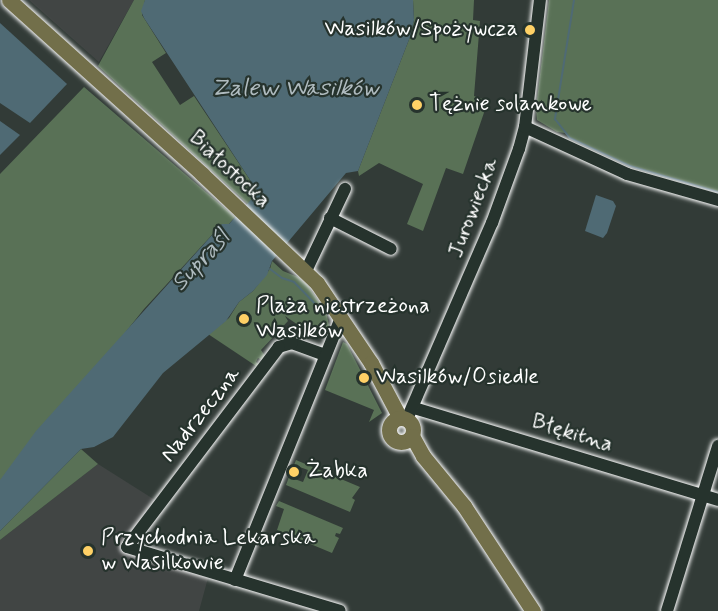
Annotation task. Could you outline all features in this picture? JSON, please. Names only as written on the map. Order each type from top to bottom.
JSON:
[{"type":"main road","name":"Białostocka","points":[[9,0],[306,271],[341,317],[371,363],[388,398],[387,406],[404,416]]},
{"type":"main road","points":[[404,416],[413,426],[408,439],[395,440],[389,433],[404,416]]},
{"type":"main road","points":[[408,439],[464,506],[534,611]]},
{"type":"street","name":"Jurowiecka","points":[[404,416],[496,214],[525,127],[540,0]]},
{"type":"street","points":[[525,127],[627,174],[718,200]]},
{"type":"street","points":[[306,271],[345,189]]},
{"type":"street","points":[[330,218],[391,249]]},
{"type":"street","points":[[340,611],[235,580],[341,317]]},
{"type":"street","name":"Nadrzeczna","points":[[235,580],[127,547],[279,347],[292,343],[325,355]]},
{"type":"street","name":"Błękitna","points":[[404,416],[718,500]]},
{"type":"street","points":[[667,611],[718,446]]},
{"type":"shaded area","points":[[29,0],[134,0],[99,62]]},
{"type":"shaded area","points":[[98,464],[155,500],[122,551],[208,578],[199,611],[0,611],[0,540]]},
{"type":"green space","points":[[134,0],[145,0],[142,15],[166,53],[152,62],[180,105],[194,96],[258,192],[248,204],[98,66]]},
{"type":"green space","points":[[413,0],[474,0],[473,20],[480,21],[474,96],[488,101],[463,174],[446,168],[423,231],[407,224],[423,184],[379,163],[359,176],[358,171],[410,37],[414,20]]},
{"type":"green space","points":[[549,0],[718,0],[718,192],[630,166],[570,138],[565,133],[557,132],[537,120],[536,108]]},
{"type":"green space","points":[[84,87],[235,217],[229,224],[222,224],[144,309],[0,489],[0,174]]},
{"type":"green space","points":[[272,261],[283,271],[298,277],[308,286],[326,312],[329,325],[324,338],[309,329],[307,331],[285,316],[288,321],[261,350],[265,356],[262,360],[258,358],[256,362],[261,366],[259,368],[208,334],[229,318],[239,302],[253,291],[270,269]]},
{"type":"green space","points":[[343,342],[347,344],[382,413],[369,422],[374,410],[325,390]]},
{"type":"green space","points":[[81,449],[98,464],[0,540],[0,531]]},
{"type":"green space","points":[[296,460],[360,487],[352,498],[355,500],[350,512],[286,485],[289,477],[303,482],[308,470],[294,465]]},
{"type":"green space","points":[[279,501],[343,528],[340,534],[336,533],[335,536],[339,538],[332,553],[277,530],[284,509],[276,506]]},
{"type":"water","name":"Zalew Wasilków","points":[[145,0],[413,0],[414,20],[410,37],[358,171],[346,173],[272,261],[267,275],[253,291],[239,302],[226,321],[163,373],[113,437],[94,447],[81,449],[0,531],[0,480],[36,431],[222,224],[229,224],[258,192],[144,18],[141,11]]},
{"type":"water","points":[[0,23],[67,84],[30,123],[0,103]]},
{"type":"water","points":[[0,121],[20,135],[0,155]]},
{"type":"water","points":[[596,195],[613,201],[616,206],[607,233],[603,238],[585,231]]},
{"type":"waterway","points":[[574,0],[555,119],[570,138],[630,166],[718,192]]},
{"type":"waterway","points":[[270,269],[282,278],[294,282],[316,305]]},
{"type":"place","name":"Wasilków/Spożywcza","points":[[530,30]]},
{"type":"place","name":"Tężnie solankowe","points":[[417,105]]},
{"type":"place","name":"Plaża niestrzeżona Wasilków","points":[[244,319]]},
{"type":"place","name":"Wasilków/Osiedle","points":[[364,378]]},
{"type":"place","name":"Żabka","points":[[294,472]]},
{"type":"place","name":"Przychodnia Lekarska w Wasilkowie","points":[[88,551]]},
{"type":"water label","name":"Supraśl","points":[[201,261]]}]
